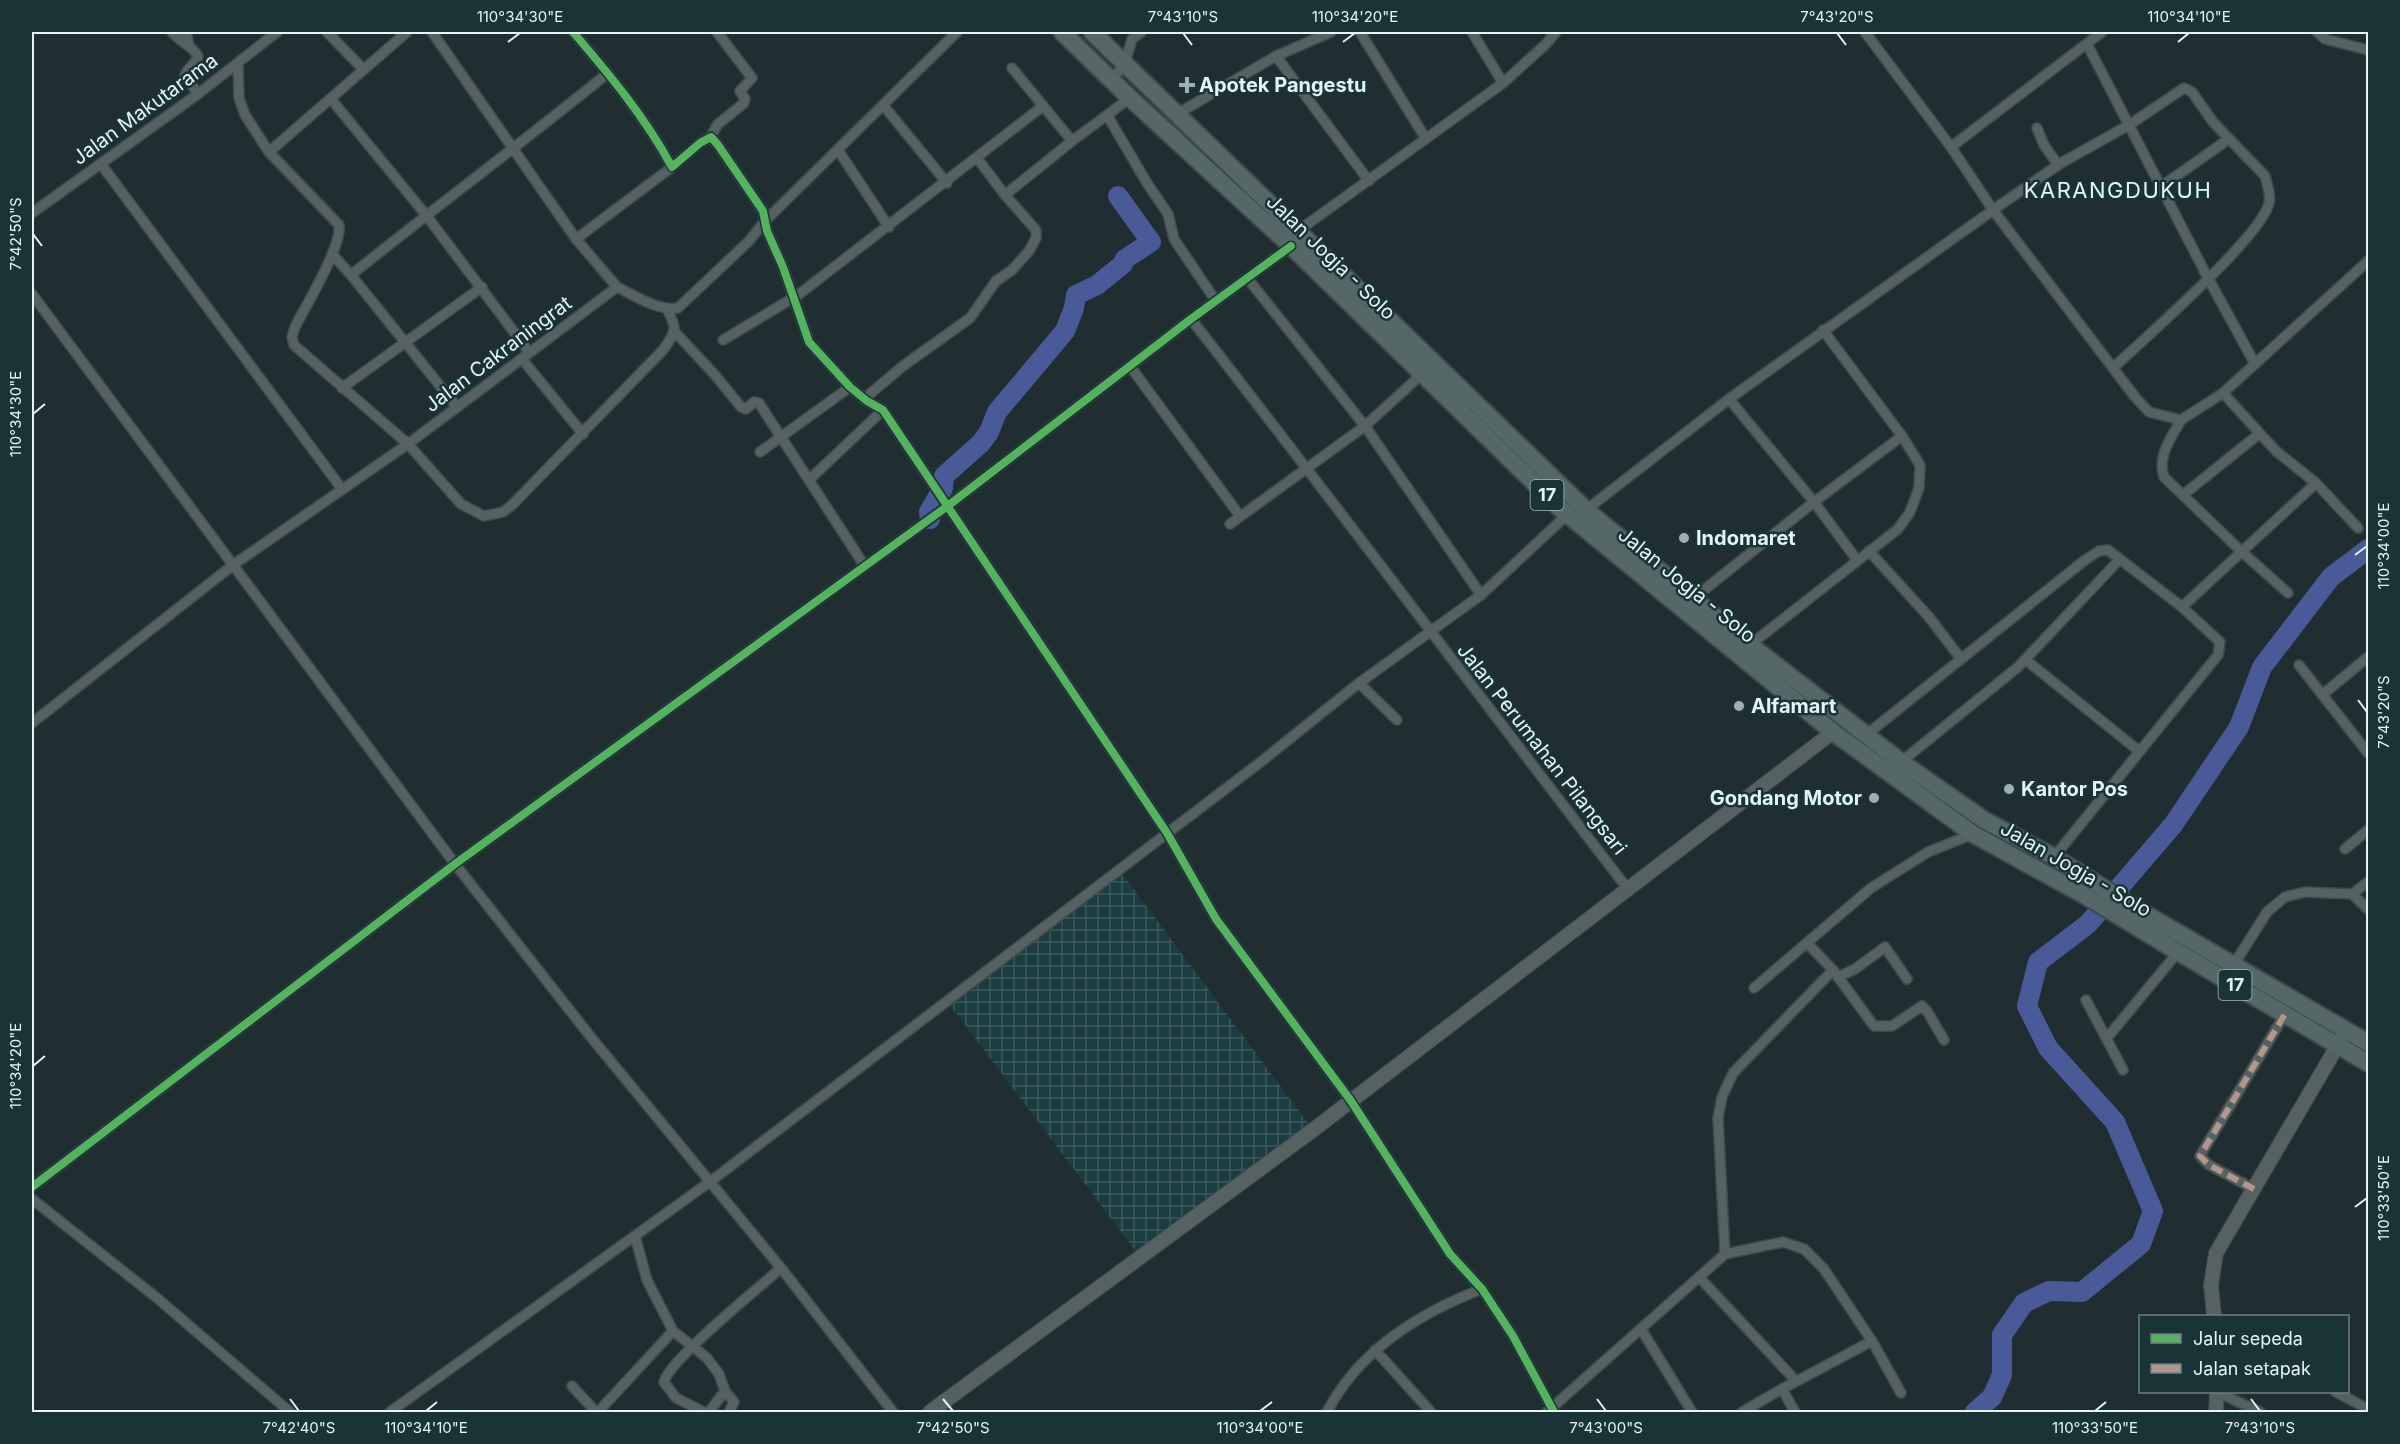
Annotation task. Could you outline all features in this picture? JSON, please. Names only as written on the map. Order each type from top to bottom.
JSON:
[{"type":"highway","name":"Jalan Jogja - Solo","points":[[1062,32],[1130,98],[1295,238],[1586,510],[1750,645],[1901,762],[1984,820],[2054,858],[2089,889]]},
{"type":"highway","name":"Jalan Jogja - Solo","points":[[1092,32],[1177,114],[1422,374],[1568,514],[1833,732],[1973,834],[2089,889],[2137,918],[2233,966],[2342,1038],[2368,1063]]},
{"type":"highway","name":"Jalan Jogja - Solo","points":[[2137,918],[2178,952],[2285,1014],[2342,1038],[2368,1043]]},
{"type":"street","points":[[172,32],[180,41],[189,45]]},
{"type":"street","points":[[186,32],[189,45],[198,56],[197,62],[187,70],[185,75],[198,94]]},
{"type":"street","name":"Jalan Makutarama","points":[[32,213],[198,94],[278,32]]},
{"type":"street","points":[[327,32],[363,69]]},
{"type":"street","points":[[269,152],[407,32]]},
{"type":"street","points":[[432,32],[576,239],[618,287],[667,309],[678,308],[699,289],[957,32]]},
{"type":"street","points":[[573,32],[608,73],[659,142],[672,167]]},
{"type":"street","points":[[576,239],[672,167],[700,143],[711,137],[717,125],[744,104],[745,99],[740,90],[753,78],[717,32]]},
{"type":"street","points":[[1112,80],[1125,63],[1132,39],[1141,32]]},
{"type":"street","points":[[1177,114],[1276,56],[1331,32]]},
{"type":"street","points":[[1360,32],[1426,139]]},
{"type":"street","points":[[1472,32],[1503,82]]},
{"type":"street","points":[[32,1187],[455,864],[949,505],[1191,319],[1248,279],[1295,238],[1503,82],[1546,44],[1556,32]]},
{"type":"street","points":[[1865,32],[1951,147],[1993,210],[2114,367],[2135,398],[2149,412],[2181,420]]},
{"type":"street","points":[[1951,147],[2102,32]]},
{"type":"street","points":[[2317,32],[2325,39],[2368,50]]},
{"type":"street","points":[[2087,44],[2255,364]]},
{"type":"street","points":[[1276,56],[1370,181]]},
{"type":"street","points":[[238,64],[239,98],[245,115],[269,152],[339,225],[340,233],[332,254],[292,337],[294,345],[408,444],[461,504],[484,516],[503,512],[583,434],[663,350],[675,332],[675,325],[667,309]]},
{"type":"street","points":[[1012,68],[1072,141]]},
{"type":"street","points":[[351,275],[608,73]]},
{"type":"street","points":[[1586,510],[1729,399],[1993,210],[2058,165],[2129,125],[2184,88],[2192,92],[2213,122],[2265,176],[2269,203],[2259,224],[2208,278],[2114,367]]},
{"type":"street","points":[[1005,195],[1130,98]]},
{"type":"street","points":[[331,99],[482,287],[526,355],[583,434]]},
{"type":"street","points":[[883,105],[947,183]]},
{"type":"street","points":[[723,340],[793,298],[947,183],[1043,106]]},
{"type":"street","points":[[1107,115],[1168,214],[1174,239],[1179,248],[1216,301]]},
{"type":"street","points":[[2037,128],[2044,145],[2058,165]]},
{"type":"street","points":[[711,137],[763,211],[767,231],[783,267],[809,342],[850,387],[864,399],[883,410],[949,505],[1167,833],[1216,919],[1351,1101],[1450,1254],[1482,1289],[1513,1336],[1550,1411],[1725,1254],[1783,1242],[1804,1249],[1824,1269],[1872,1341],[1901,1393]]},
{"type":"street","points":[[2162,186],[2229,139]]},
{"type":"street","points":[[837,150],[889,226]]},
{"type":"street","points":[[864,399],[903,366],[970,318],[996,281],[1012,270],[1036,238],[1036,230],[977,159]]},
{"type":"street","points":[[101,164],[342,489]]},
{"type":"street","points":[[332,254],[457,407]]},
{"type":"street","points":[[2288,593],[2241,552],[2164,477],[2160,465],[2164,452],[2181,420],[2223,393],[2368,261]]},
{"type":"street","points":[[1248,279],[1365,426],[1480,595]]},
{"type":"street","points":[[342,388],[482,287]]},
{"type":"street","name":"Jalan Cakraningrat","points":[[32,723],[233,565],[408,444],[618,287]]},
{"type":"street","points":[[32,294],[455,864],[590,1036],[781,1268],[893,1413]]},
{"type":"street","name":"Jalan Perumahan Pilangsari","points":[[1191,319],[1627,888]]},
{"type":"street","points":[[1750,645],[1898,529],[1910,512],[1919,488],[1920,465],[1902,436],[1823,330]]},
{"type":"street","points":[[675,332],[741,407],[746,409],[758,401],[864,566]]},
{"type":"street","points":[[1130,366],[1240,516]]},
{"type":"street","points":[[1230,524],[1365,426],[1422,374]]},
{"type":"street","points":[[760,452],[850,387]]},
{"type":"street","points":[[2223,393],[2259,434],[2276,451],[2316,483],[2358,528]]},
{"type":"street","points":[[1729,399],[1814,502],[1857,560]]},
{"type":"street","points":[[810,479],[883,410]]},
{"type":"street","points":[[2183,495],[2259,434]]},
{"type":"street","points":[[1694,598],[1814,502],[1902,436]]},
{"type":"street","points":[[2182,607],[2316,483]]},
{"type":"street","points":[[390,1413],[711,1181],[1262,761],[1359,683],[1480,595],[1568,514]]},
{"type":"street","points":[[1866,735],[2085,560],[2098,551],[2108,550],[2182,607],[2220,642],[2221,648],[2218,655],[2054,858]]},
{"type":"street","points":[[1869,551],[1929,617],[1961,658]]},
{"type":"street","points":[[1901,762],[2026,660],[2120,559]]},
{"type":"street","points":[[2322,694],[2368,657]]},
{"type":"street","points":[[2026,660],[2139,752]]},
{"type":"street","points":[[2299,666],[2368,753]]},
{"type":"street","points":[[1359,683],[1397,720]]},
{"type":"street","points":[[930,1413],[1351,1101],[1833,732]]},
{"type":"street","points":[[2345,849],[2368,830]]},
{"type":"street","points":[[1754,988],[1839,914],[1895,871],[1928,852],[1973,834]]},
{"type":"street","points":[[2233,966],[2267,912],[2285,897],[2305,892],[2352,894],[2368,882]]},
{"type":"street","points":[[2352,894],[2368,909]]},
{"type":"street","points":[[1807,943],[1836,973],[1874,1026],[1892,1026],[1922,1006],[1944,1040]]},
{"type":"street","points":[[1725,1254],[1718,1118],[1722,1097],[1733,1073],[1836,973],[1855,969],[1885,947],[1907,979]]},
{"type":"street","points":[[2108,1038],[2178,952]]},
{"type":"street","points":[[2086,1000],[2123,1070]]},
{"type":"street","points":[[2254,1190],[2209,1165],[2200,1156],[2285,1014]]},
{"type":"street","points":[[2214,1315],[2211,1285],[2216,1253],[2342,1038]]},
{"type":"street","points":[[32,1199],[157,1298],[290,1413]]},
{"type":"street","points":[[635,1236],[647,1280],[673,1330],[706,1358],[719,1374],[724,1391],[734,1402],[729,1413]]},
{"type":"street","points":[[704,1413],[676,1398],[664,1382],[665,1375],[693,1346],[781,1268]]},
{"type":"street","points":[[1699,1277],[1796,1381]]},
{"type":"street","points":[[1328,1413],[1347,1381],[1375,1350],[1420,1317],[1482,1289]]},
{"type":"street","points":[[1641,1329],[1692,1413]]},
{"type":"street","points":[[572,1386],[597,1413],[673,1330]]},
{"type":"street","points":[[1742,1413],[1796,1381],[1872,1341]]},
{"type":"street","points":[[1375,1350],[1431,1413]]},
{"type":"street","points":[[1782,1389],[1795,1413]]},
{"type":"street","points":[[709,1413],[724,1391]]},
{"type":"street","points":[[2216,1413],[2217,1393]]},
{"type":"street","points":[[2219,1393],[2260,1413]]},
{"type":"street","points":[[2338,1393],[2368,1409]]},
{"type":"shaded area","points":[[1121,872],[1313,1130],[1140,1257],[950,1005]]},
{"type":"waterway","points":[[930,519],[929,512],[943,488],[944,476],[981,443],[989,432],[997,412],[1065,331],[1074,308],[1076,295],[1097,285],[1123,264],[1125,259],[1151,242],[1118,196]]},
{"type":"waterway","points":[[1975,1412],[1992,1397],[2002,1375],[2002,1335],[2024,1303],[2049,1291],[2082,1292],[2141,1244],[2153,1211],[2115,1122],[2048,1048],[2027,1006],[2038,962],[2088,924],[2173,825],[2239,727],[2262,667],[2331,577],[2368,549]]},
{"type":"marked path","points":[[2254,1189],[2209,1165],[2200,1156],[2285,1014]]},
{"type":"cycle path","points":[[573,32],[638,113],[672,167],[700,143],[711,137],[718,145],[763,211],[767,231],[783,267],[809,342],[850,387],[883,410],[1167,833],[1216,919],[1351,1101],[1450,1254],[1482,1289],[1513,1336],[1554,1412]]},
{"type":"cycle path","points":[[32,1187],[455,864],[949,505],[1191,319],[1291,246]]},
{"type":"place","name":"Apotek Pangestu","points":[[1187,85]]},
{"type":"place","name":"Indomaret","points":[[1684,538]]},
{"type":"place","name":"Alfamart","points":[[1739,706]]},
{"type":"place","name":"Kantor Pos","points":[[2009,789]]},
{"type":"place","name":"Gondang Motor","points":[[1874,798]]},
{"type":"district","name":"KARANGDUKUH","points":[[2118,190]]}]
